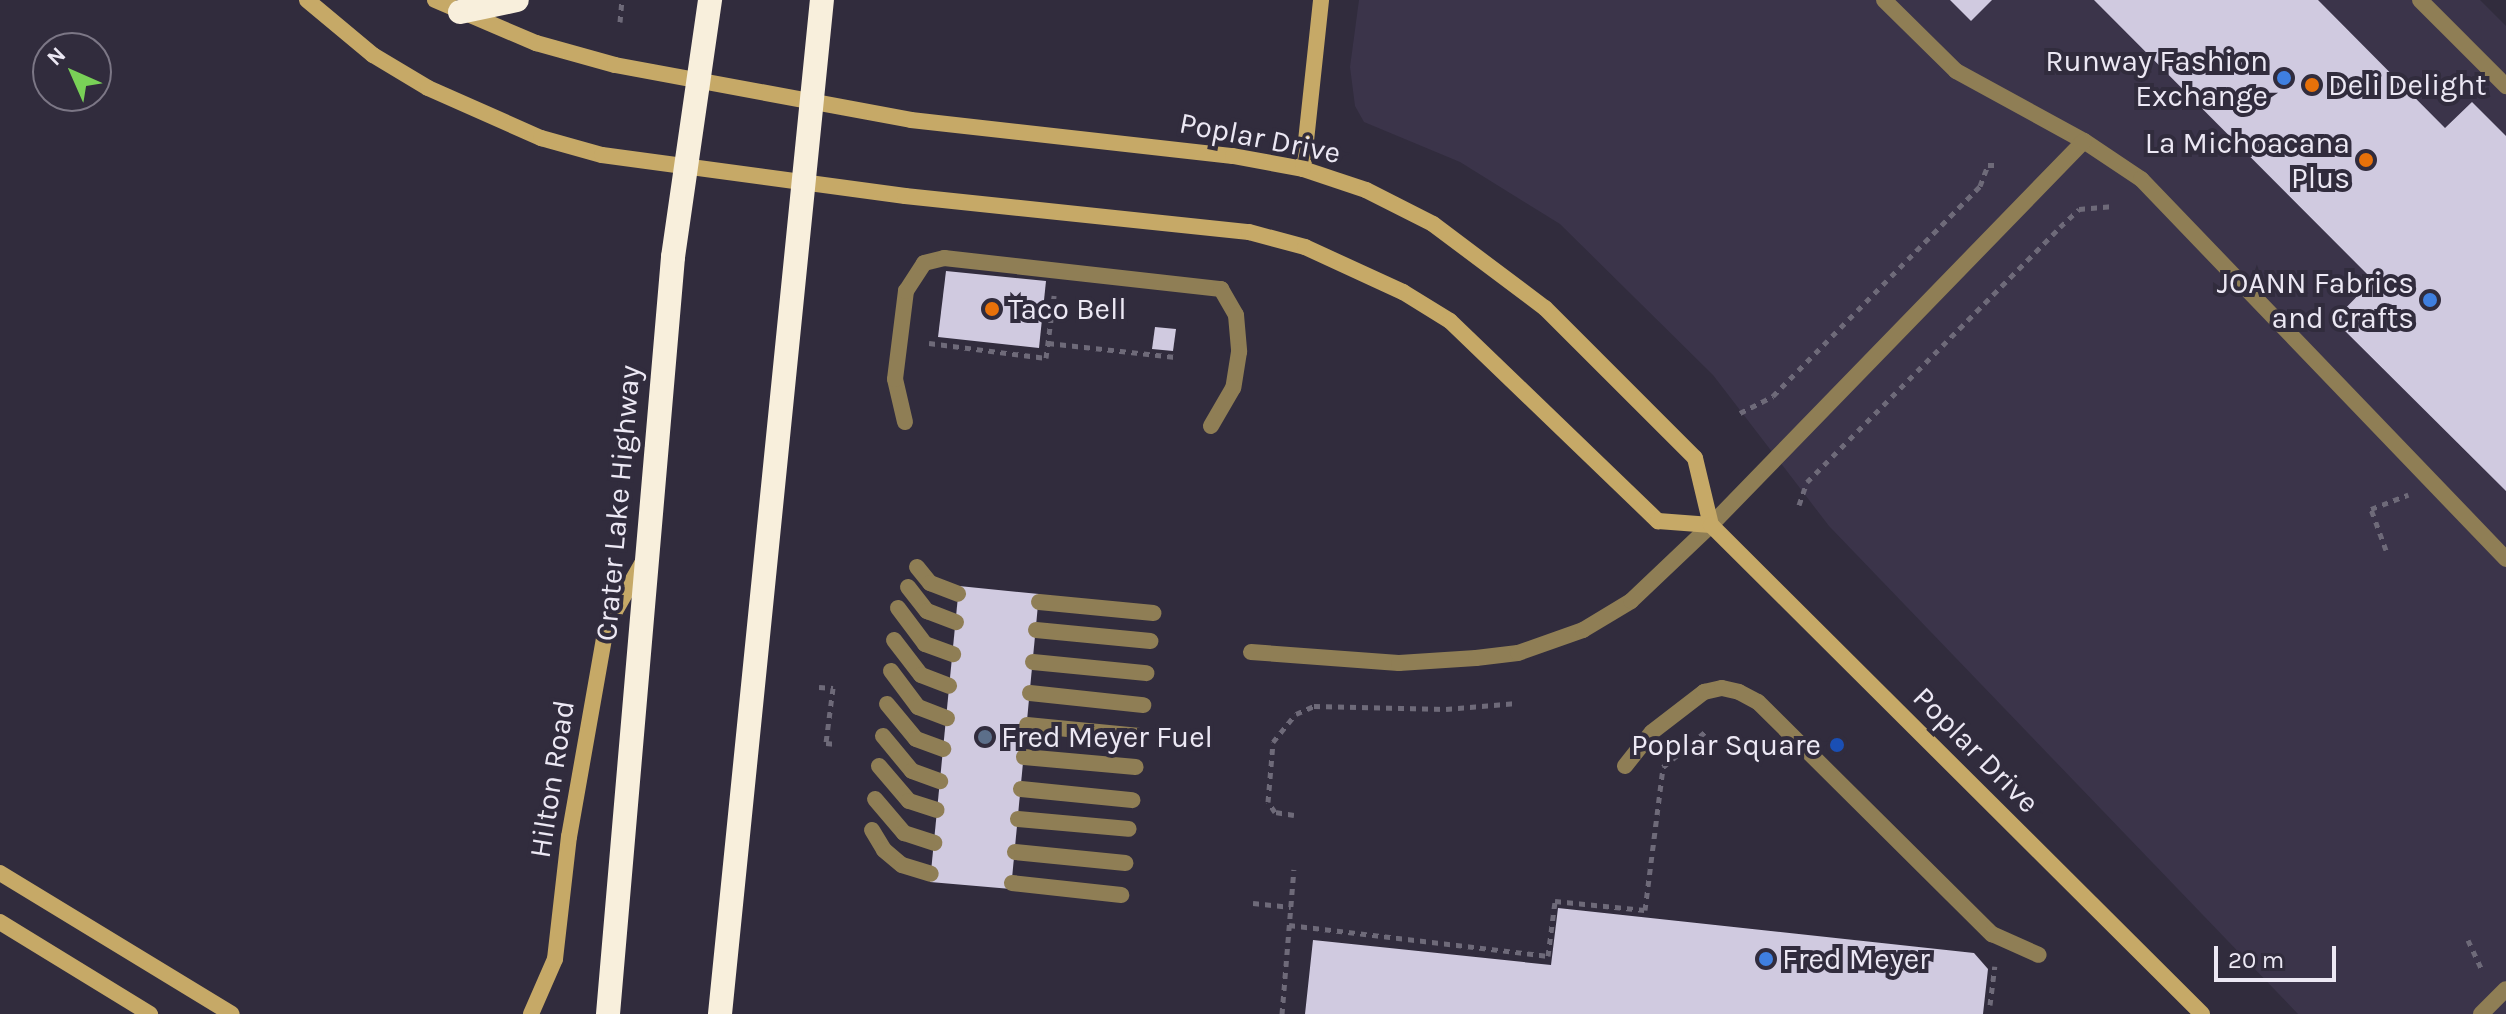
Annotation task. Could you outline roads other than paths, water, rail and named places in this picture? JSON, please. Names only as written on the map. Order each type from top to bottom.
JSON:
[{"type":"highway","points":[[460,12],[517,0]]},
{"type":"highway","name":"Crater Lake Highway","points":[[608,1014],[645,559],[685,166],[710,0]]},
{"type":"highway","points":[[720,1014],[822,0]]},
{"type":"main road","points":[[307,0],[373,55],[488,118],[602,155],[804,182],[1249,232],[1348,264],[1450,321],[1658,521],[1711,525]]},
{"type":"main road","name":"Poplar Drive","points":[[435,0],[536,43],[698,81],[911,120],[1233,156],[1303,169],[1366,190],[1433,224],[1545,308],[1695,458],[1711,525],[2202,1014]]},
{"type":"main road","points":[[1303,169],[1321,0]]},
{"type":"main road","name":"Hilton Road","points":[[531,1014],[555,959],[569,837],[606,627],[645,559]]},
{"type":"main road","points":[[0,873],[232,1014]]},
{"type":"main road","points":[[0,922],[150,1014]]},
{"type":"lane","points":[[1884,0],[1956,71],[2084,141],[2141,179],[2312,363],[2506,559]]},
{"type":"lane","points":[[2420,0],[2506,86]]},
{"type":"lane","points":[[1251,652],[1399,663],[1518,653],[1583,630],[1631,601],[1711,525],[2084,141]]},
{"type":"lane","points":[[905,422],[895,379],[906,291],[914,272],[944,258],[1221,289],[1236,315],[1239,352],[1233,388],[1211,426]]},
{"type":"lane","points":[[917,567],[930,583],[958,594]]},
{"type":"lane","points":[[908,587],[927,611],[956,622]]},
{"type":"lane","points":[[1039,602],[1153,613]]},
{"type":"lane","points":[[898,608],[925,644],[953,654]]},
{"type":"lane","points":[[1036,630],[1150,641]]},
{"type":"lane","points":[[894,640],[921,675],[949,686]]},
{"type":"lane","points":[[1033,662],[1146,673]]},
{"type":"lane","points":[[891,671],[918,707],[947,718]]},
{"type":"lane","points":[[1625,766],[1652,732],[1704,692],[1722,688],[1739,692],[1758,702],[1992,934],[2039,955]]},
{"type":"lane","points":[[1030,693],[1143,705]]},
{"type":"lane","points":[[887,704],[916,739],[943,749]]},
{"type":"lane","points":[[1027,725],[1139,736]]},
{"type":"lane","points":[[883,736],[912,771],[940,781]]},
{"type":"lane","points":[[1024,757],[1136,767]]},
{"type":"lane","points":[[879,766],[909,801],[937,810]]},
{"type":"lane","points":[[1021,789],[1132,800]]},
{"type":"lane","points":[[875,799],[904,833],[934,843]]},
{"type":"lane","points":[[1018,819],[1129,829]]},
{"type":"lane","points":[[872,830],[884,850],[902,865],[931,874]]},
{"type":"lane","points":[[1015,852],[1125,863]]},
{"type":"lane","points":[[1012,883],[1121,895]]},
{"type":"lane","points":[[2481,1014],[2506,989]]},
{"type":"place","name":"Runway Fashion Exchange","points":[[2284,78]]},
{"type":"place","name":"Deli Delight","points":[[2312,85]]},
{"type":"place","name":"La Michoacana Plus","points":[[2366,160]]},
{"type":"place","name":"JOANN Fabrics and Crafts","points":[[2430,300]]},
{"type":"place","name":"Taco Bell","points":[[992,309]]},
{"type":"place","name":"Fred Meyer Fuel","points":[[985,737]]},
{"type":"place","name":"Poplar Square","points":[[1837,745]]},
{"type":"place","name":"Fred Meyer","points":[[1766,959]]}]
